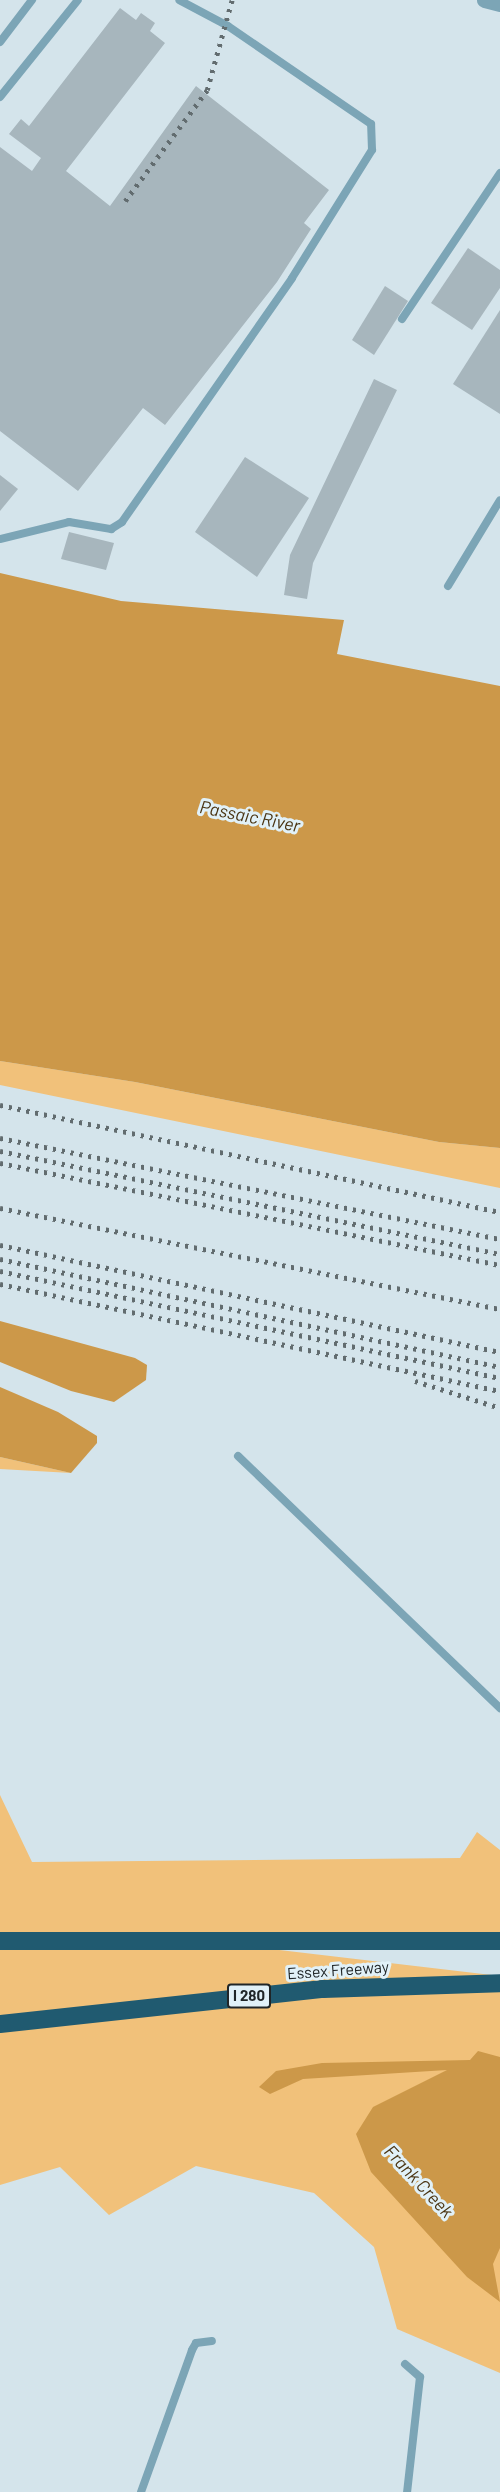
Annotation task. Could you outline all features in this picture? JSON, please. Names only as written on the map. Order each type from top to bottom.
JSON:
[{"type":"highway","name":"Essex Freeway","points":[[0,1941],[500,1941]]},
{"type":"highway","name":"Essex Freeway","points":[[0,2024],[323,1989],[500,1983]]},
{"type":"street","points":[[484,0],[500,4]]},
{"type":"lane","points":[[0,42],[32,0]]},
{"type":"lane","points":[[0,97],[78,0]]},
{"type":"lane","points":[[0,538],[69,522],[111,529],[122,522],[292,278],[372,150],[371,124],[184,1]]},
{"type":"lane","points":[[402,319],[500,173]]},
{"type":"lane","points":[[448,586],[500,500]]},
{"type":"lane","points":[[238,1456],[500,1708]]},
{"type":"lane","points":[[141,2492],[192,2350],[196,2343],[212,2341]]},
{"type":"lane","points":[[405,2364],[420,2376],[407,2492]]},
{"type":"shaded area","points":[[0,1061],[135,1082],[439,1142],[500,1148],[500,1188],[0,1085]]},
{"type":"shaded area","points":[[0,1457],[71,1473],[0,1469]]},
{"type":"shaded area","points":[[0,1795],[32,1862],[460,1858],[477,1832],[500,1850],[500,1941],[0,1941]]},
{"type":"shaded area","points":[[203,1941],[500,1976],[500,2373],[397,2329],[374,2247],[314,2193],[196,2166],[109,2215],[60,2167],[0,2185],[0,1950]]},
{"type":"water","name":"Passaic River","points":[[0,573],[121,601],[344,620],[337,654],[500,686],[500,1148],[439,1142],[135,1082],[0,1061]]},
{"type":"water","points":[[0,1321],[135,1358],[147,1365],[146,1380],[114,1402],[71,1391],[0,1362]]},
{"type":"water","points":[[0,1387],[58,1412],[97,1436],[97,1443],[71,1473],[0,1457]]},
{"type":"water","name":"Frank Creek","points":[[478,2051],[500,2057],[500,2248],[493,2264],[500,2302],[467,2277],[371,2172],[356,2134],[373,2107],[447,2070],[303,2079],[270,2094],[259,2087],[276,2071],[322,2063],[470,2060]]},
{"type":"building","points":[[120,8],[136,20],[141,13],[155,23],[150,31],[165,43],[66,171],[110,206],[196,86],[329,190],[304,223],[311,229],[277,282],[165,425],[143,408],[78,491],[0,431],[0,147],[32,171],[41,158],[9,134],[21,119],[29,126]]},
{"type":"building","points":[[468,248],[500,270],[500,288],[472,330],[431,303]]},
{"type":"building","points":[[385,286],[408,301],[374,355],[352,340]]},
{"type":"building","points":[[500,310],[500,414],[453,384]]},
{"type":"building","points":[[374,379],[397,390],[313,563],[307,599],[284,595],[290,555]]},
{"type":"building","points":[[245,457],[309,498],[257,577],[195,532]]},
{"type":"building","points":[[0,475],[18,489],[0,511]]},
{"type":"building","points":[[69,532],[114,543],[106,570],[61,559]]},
{"type":"railway","points":[[125,201],[207,90],[232,0]]},
{"type":"railway","points":[[0,1105],[500,1212]]},
{"type":"railway","points":[[0,1138],[500,1239]]},
{"type":"railway","points":[[0,1151],[500,1254]]},
{"type":"railway","points":[[0,1163],[500,1265]]},
{"type":"railway","points":[[0,1208],[500,1309]]},
{"type":"railway","points":[[0,1245],[500,1352]]},
{"type":"railway","points":[[0,1259],[500,1367]]},
{"type":"railway","points":[[0,1271],[500,1378]]},
{"type":"railway","points":[[0,1284],[500,1391]]},
{"type":"railway","points":[[415,1381],[500,1408]]}]
